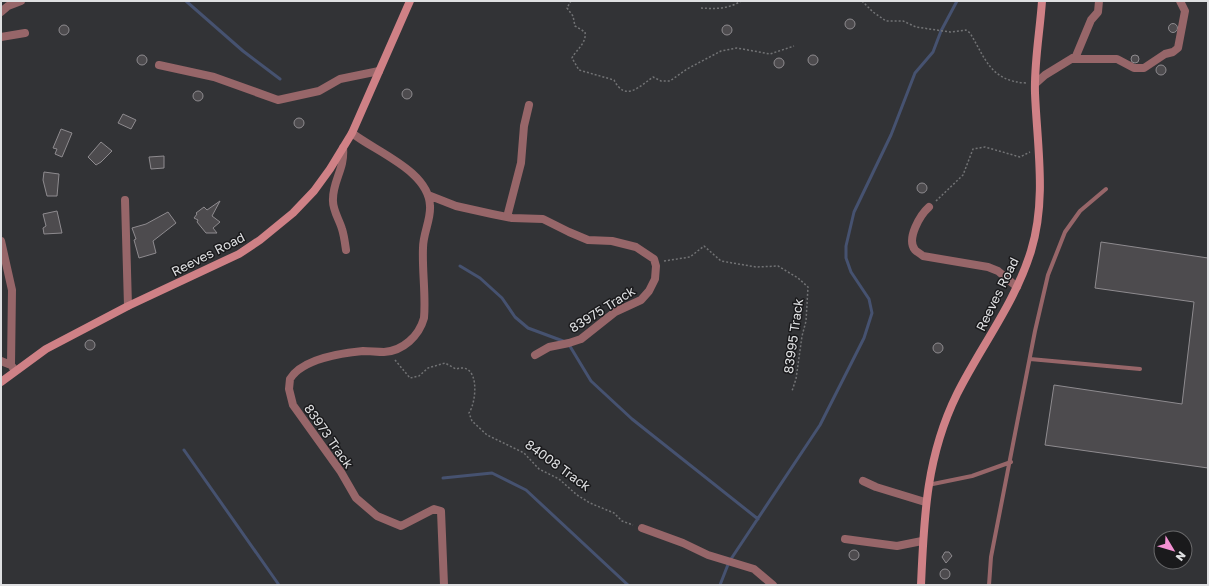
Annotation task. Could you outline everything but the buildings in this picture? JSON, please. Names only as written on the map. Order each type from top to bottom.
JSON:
[{"type":"street","points":[[1,12],[8,6],[21,1]]},
{"type":"street","name":"Reeves Road","points":[[1,382],[13,368],[46,349],[128,306],[224,262],[260,240],[306,200],[330,169],[352,133],[410,1]]},
{"type":"street","name":"Reeves Road","points":[[921,585],[925,502],[939,438],[956,395],[1017,287],[1031,250],[1036,228],[1039,202],[1039,148],[1036,83],[1042,1]]},
{"type":"street","points":[[1036,83],[1045,75],[1073,59],[1080,50],[1091,20],[1098,12],[1099,1]]},
{"type":"street","points":[[1073,59],[1117,59],[1134,68],[1144,68],[1150,66],[1165,54],[1173,52],[1178,48],[1185,11],[1180,1]]},
{"type":"street","points":[[1,36],[25,33]]},
{"type":"street","points":[[159,65],[214,77],[278,100],[319,91],[340,79],[379,71]]},
{"type":"street","points":[[507,217],[521,163],[524,126],[529,105]]},
{"type":"street","name":"83973 Track","points":[[352,133],[401,164],[418,179],[428,195],[430,214],[423,247],[424,318],[421,328],[415,336],[399,348],[390,351],[348,353],[313,362],[299,370],[292,376],[290,382],[290,398],[298,415],[341,472],[356,498],[375,515],[401,526],[434,509],[441,511],[444,585]]},
{"type":"street","points":[[343,148],[344,160],[335,184],[332,198],[333,206],[342,230],[346,250]]},
{"type":"street","points":[[428,195],[456,206],[507,217],[543,219],[588,240],[612,241],[636,247],[654,259]]},
{"type":"street","points":[[125,200],[128,306]]},
{"type":"street","points":[[929,207],[924,212],[913,235],[915,250],[924,256],[988,267],[998,271],[1017,287]]},
{"type":"street","points":[[1,241],[12,290],[13,368]]},
{"type":"street","name":"83975 Track","points":[[535,355],[549,347],[568,344],[581,339],[615,312],[641,300],[649,291],[655,279],[656,266],[654,259]]},
{"type":"street","points":[[1,361],[13,368]]},
{"type":"street","points":[[863,481],[876,487],[925,502]]},
{"type":"street","points":[[642,528],[683,543],[708,555],[754,569],[773,585]]},
{"type":"street","points":[[845,539],[897,546],[922,541]]},
{"type":"lane","points":[[989,585],[991,557],[1048,275],[1065,232],[1080,211],[1106,189]]},
{"type":"lane","points":[[1030,359],[1140,369]]},
{"type":"lane","points":[[928,485],[972,476],[1011,462]]},
{"type":"path","points":[[571,1],[567,8],[572,16],[575,26],[585,32],[581,48],[572,58],[579,70],[614,80],[619,89],[624,92],[630,92],[653,77],[661,81],[670,82],[687,69],[721,51],[737,48],[770,54],[794,46]]},
{"type":"path","points":[[701,8],[721,8],[734,5],[741,1]]},
{"type":"path","points":[[862,1],[873,12],[886,21],[903,21],[916,27],[950,32],[966,30],[970,33],[995,74],[1010,80],[1036,83]]},
{"type":"path","points":[[929,207],[963,175],[973,149],[985,147],[1020,157],[1039,148]]},
{"type":"path","name":"83995 Track","points":[[654,259],[664,261],[683,259],[697,252],[704,246],[721,261],[752,267],[778,266],[808,287],[806,321],[802,336],[796,379],[792,391]]},
{"type":"path","name":"84008 Track","points":[[390,351],[401,368],[410,378],[420,376],[428,368],[444,362],[456,369],[462,367],[468,369],[474,380],[474,402],[469,413],[472,421],[487,435],[524,453],[539,469],[559,479],[586,500],[614,512],[628,524],[642,528]]},
{"type":"waterway","points":[[186,1],[243,51],[280,79]]},
{"type":"waterway","points":[[720,585],[729,562],[820,425],[864,338],[872,313],[869,299],[851,272],[846,258],[846,246],[854,212],[891,135],[915,73],[933,52],[941,31],[957,1]]},
{"type":"waterway","points":[[460,266],[480,278],[502,298],[515,317],[528,328],[563,341]]},
{"type":"waterway","points":[[568,343],[591,381],[632,419],[758,519]]},
{"type":"waterway","points":[[184,450],[279,585]]},
{"type":"waterway","points":[[443,478],[492,473],[526,490],[628,585]]}]
